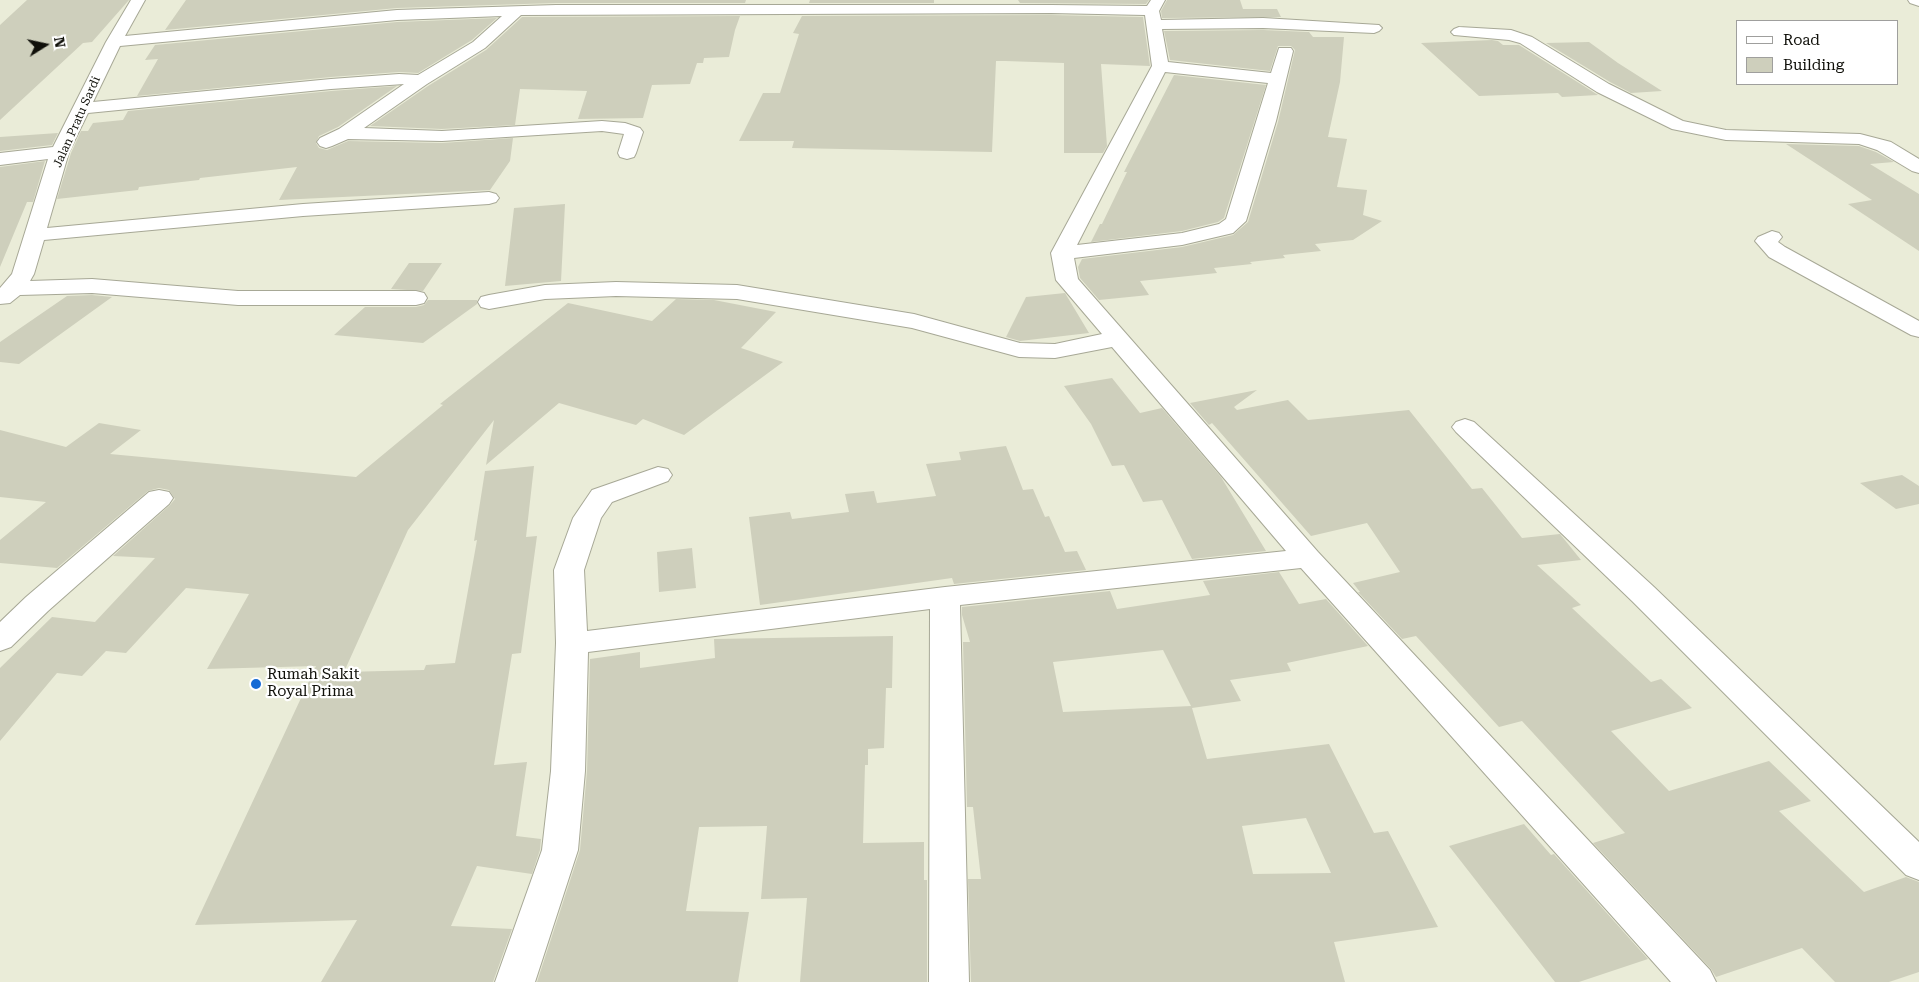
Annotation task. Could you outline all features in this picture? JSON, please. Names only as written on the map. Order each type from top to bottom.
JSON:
[{"type":"street","name":"Jalan Pratu Sardi","points":[[7,294],[23,274],[60,152],[114,42],[138,0]]},
{"type":"street","points":[[1915,0],[1919,2]]},
{"type":"street","points":[[114,42],[397,16],[556,9],[1051,9],[1155,12],[1263,24],[1374,28]]},
{"type":"street","points":[[326,142],[345,133],[421,80],[478,45],[517,10]]},
{"type":"street","points":[[1155,12],[1160,66],[1062,253],[1067,280],[1308,558],[1696,982]]},
{"type":"street","points":[[1459,32],[1511,34],[1526,40],[1603,88],[1678,125],[1726,135],[1860,139],[1884,146],[1919,167]]},
{"type":"street","points":[[1062,253],[1182,239],[1226,230],[1232,226],[1236,221],[1285,51]]},
{"type":"street","points":[[1160,66],[1278,79]]},
{"type":"street","points":[[82,108],[331,84],[399,79],[421,80]]},
{"type":"street","points":[[345,133],[442,136],[602,126],[625,128],[634,132],[627,153]]},
{"type":"street","points":[[0,159],[60,152]]},
{"type":"street","points":[[34,235],[303,210],[489,198]]},
{"type":"street","points":[[1772,237],[1765,241],[1777,252],[1919,330]]},
{"type":"street","points":[[7,294],[92,286],[238,298],[416,298]]},
{"type":"street","points":[[489,302],[545,292],[616,289],[737,292],[914,321],[1019,350],[1055,351],[1119,338]]},
{"type":"street","points":[[1465,427],[1642,594],[1919,865]]},
{"type":"street","points":[[515,982],[560,850],[568,771],[572,643],[569,570],[587,518],[602,496],[658,475]]},
{"type":"street","points":[[0,640],[37,604],[159,498]]},
{"type":"street","points":[[572,643],[946,598],[1308,558]]},
{"type":"street","points":[[946,598],[949,982]]},
{"type":"building","points":[[27,0],[129,0],[92,42],[83,43],[0,120],[0,25]]},
{"type":"building","points":[[186,0],[746,0],[745,3],[556,3],[397,8],[165,30]]},
{"type":"building","points":[[810,0],[934,0],[934,3],[809,3]]},
{"type":"building","points":[[1018,0],[1149,0],[1146,4],[1020,3]]},
{"type":"building","points":[[1167,0],[1240,0],[1243,9],[1277,9],[1281,17],[1162,18],[1161,11]]},
{"type":"building","points":[[1051,15],[1143,17],[1150,66],[1101,64],[1107,146],[1103,153],[1064,153],[1064,63],[1005,61],[996,61],[992,152],[792,148],[794,141],[739,141],[763,93],[780,93],[799,34],[793,33],[802,16]]},
{"type":"building","points":[[740,16],[729,57],[704,58],[703,63],[697,63],[690,84],[652,85],[643,118],[578,119],[587,91],[520,89],[515,125],[442,129],[370,126],[428,86],[486,50],[522,17]]},
{"type":"building","points":[[497,18],[472,40],[418,73],[399,72],[331,77],[137,96],[158,59],[145,60],[155,45],[397,22]]},
{"type":"building","points":[[1263,30],[1309,32],[1313,37],[1344,37],[1340,82],[1328,137],[1347,139],[1337,187],[1367,190],[1363,215],[1382,221],[1353,240],[1315,244],[1321,251],[1283,255],[1285,258],[1250,262],[1252,264],[1214,268],[1217,273],[1140,281],[1149,295],[1099,300],[1080,278],[1078,267],[1082,259],[1182,247],[1233,235],[1248,222],[1278,122],[1295,50],[1291,46],[1278,46],[1270,71],[1170,60],[1164,31]]},
{"type":"building","points":[[1498,41],[1503,45],[1519,45],[1598,95],[1562,97],[1558,93],[1479,96],[1421,43]]},
{"type":"building","points":[[1589,42],[1662,91],[1631,93],[1546,43]]},
{"type":"building","points":[[1174,75],[1266,85],[1224,218],[1218,222],[1182,231],[1091,242],[1100,224],[1102,224],[1127,172],[1124,172]]},
{"type":"building","points":[[397,86],[338,127],[319,136],[316,143],[319,148],[327,150],[348,141],[442,143],[513,138],[510,161],[490,190],[279,200],[297,167],[200,178],[199,180],[139,187],[138,190],[57,199],[71,153],[81,131],[88,131],[93,123],[123,120],[128,111]]},
{"type":"building","points":[[58,133],[52,145],[0,151],[0,137]]},
{"type":"building","points":[[1786,144],[1859,146],[1876,152],[1894,162],[1870,164],[1919,194],[1919,251],[1848,204],[1872,200]]},
{"type":"building","points":[[45,161],[33,202],[27,202],[0,267],[0,167]]},
{"type":"building","points":[[565,204],[561,281],[505,286],[514,208]]},
{"type":"building","points":[[409,263],[442,263],[423,291],[391,289]]},
{"type":"building","points":[[1065,293],[1089,333],[1020,341],[1006,337],[1026,297]]},
{"type":"building","points":[[92,295],[112,297],[19,364],[0,362],[0,342],[67,296]]},
{"type":"building","points":[[676,299],[714,300],[776,312],[741,348],[783,362],[684,435],[643,419],[636,425],[559,403],[486,465],[494,420],[408,530],[344,672],[424,670],[426,665],[455,663],[477,540],[474,541],[485,471],[534,466],[526,537],[537,536],[521,653],[512,654],[494,765],[527,762],[516,836],[541,839],[540,850],[532,874],[477,866],[451,926],[512,929],[493,982],[321,982],[357,920],[195,925],[316,666],[207,669],[249,594],[186,588],[126,653],[106,651],[82,676],[57,673],[0,741],[0,668],[52,617],[95,622],[155,558],[113,556],[175,499],[169,490],[159,488],[148,491],[57,568],[0,563],[0,540],[46,502],[0,497],[0,430],[66,447],[99,423],[141,430],[110,454],[356,477],[443,405],[440,404],[568,303],[652,321]]},
{"type":"building","points":[[428,300],[477,300],[477,304],[423,343],[334,335],[365,307],[416,307],[424,305]]},
{"type":"building","points":[[1112,378],[1140,413],[1162,408],[1221,477],[1266,551],[1192,559],[1162,500],[1143,502],[1124,465],[1112,466],[1091,424],[1064,386]]},
{"type":"building","points":[[1257,390],[1234,407],[1237,410],[1288,400],[1308,420],[1409,410],[1472,489],[1482,488],[1522,538],[1560,534],[1581,560],[1537,565],[1581,605],[1572,608],[1651,682],[1661,679],[1692,708],[1611,731],[1669,791],[1769,761],[1811,801],[1779,811],[1864,892],[1906,877],[1919,882],[1919,972],[1889,982],[1835,982],[1802,948],[1716,977],[1711,969],[1593,843],[1625,833],[1522,721],[1499,727],[1416,636],[1402,639],[1358,592],[1360,592],[1353,583],[1400,572],[1367,523],[1311,536],[1212,423],[1209,425],[1190,403]]},
{"type":"building","points":[[1006,446],[1023,490],[1033,489],[1045,517],[1049,516],[1065,552],[1077,551],[1086,570],[954,584],[952,578],[760,605],[749,517],[790,512],[792,519],[849,512],[845,494],[874,491],[877,503],[936,496],[926,464],[961,460],[959,452]]},
{"type":"building","points":[[1902,475],[1919,486],[1919,504],[1896,509],[1860,483]]},
{"type":"building","points":[[692,548],[696,588],[659,592],[657,552]]},
{"type":"building","points":[[1279,572],[1299,604],[1326,599],[1368,646],[1287,663],[1291,671],[1230,680],[1241,701],[1192,708],[1207,759],[1329,744],[1374,833],[1388,831],[1438,927],[1334,942],[1345,982],[971,982],[968,879],[981,879],[973,807],[967,807],[963,642],[970,642],[962,615],[962,607],[1110,591],[1117,609],[1210,595],[1203,581]],"holes":[[[1163,650],[1191,706],[1063,712],[1053,662]],[[1306,818],[1331,873],[1253,874],[1242,826]]]},
{"type":"building","points":[[893,636],[892,688],[886,688],[884,748],[868,749],[868,765],[865,765],[863,843],[924,842],[924,880],[927,880],[927,982],[800,982],[807,898],[761,899],[767,826],[699,827],[686,911],[749,912],[738,982],[537,982],[580,850],[587,771],[590,659],[640,652],[640,668],[715,658],[714,639]]},
{"type":"building","points":[[1524,824],[1551,855],[1554,854],[1648,959],[1579,982],[1555,982],[1449,846]]},
{"type":"place","name":"Rumah Sakit Royal Prima","points":[[256,684]]}]
